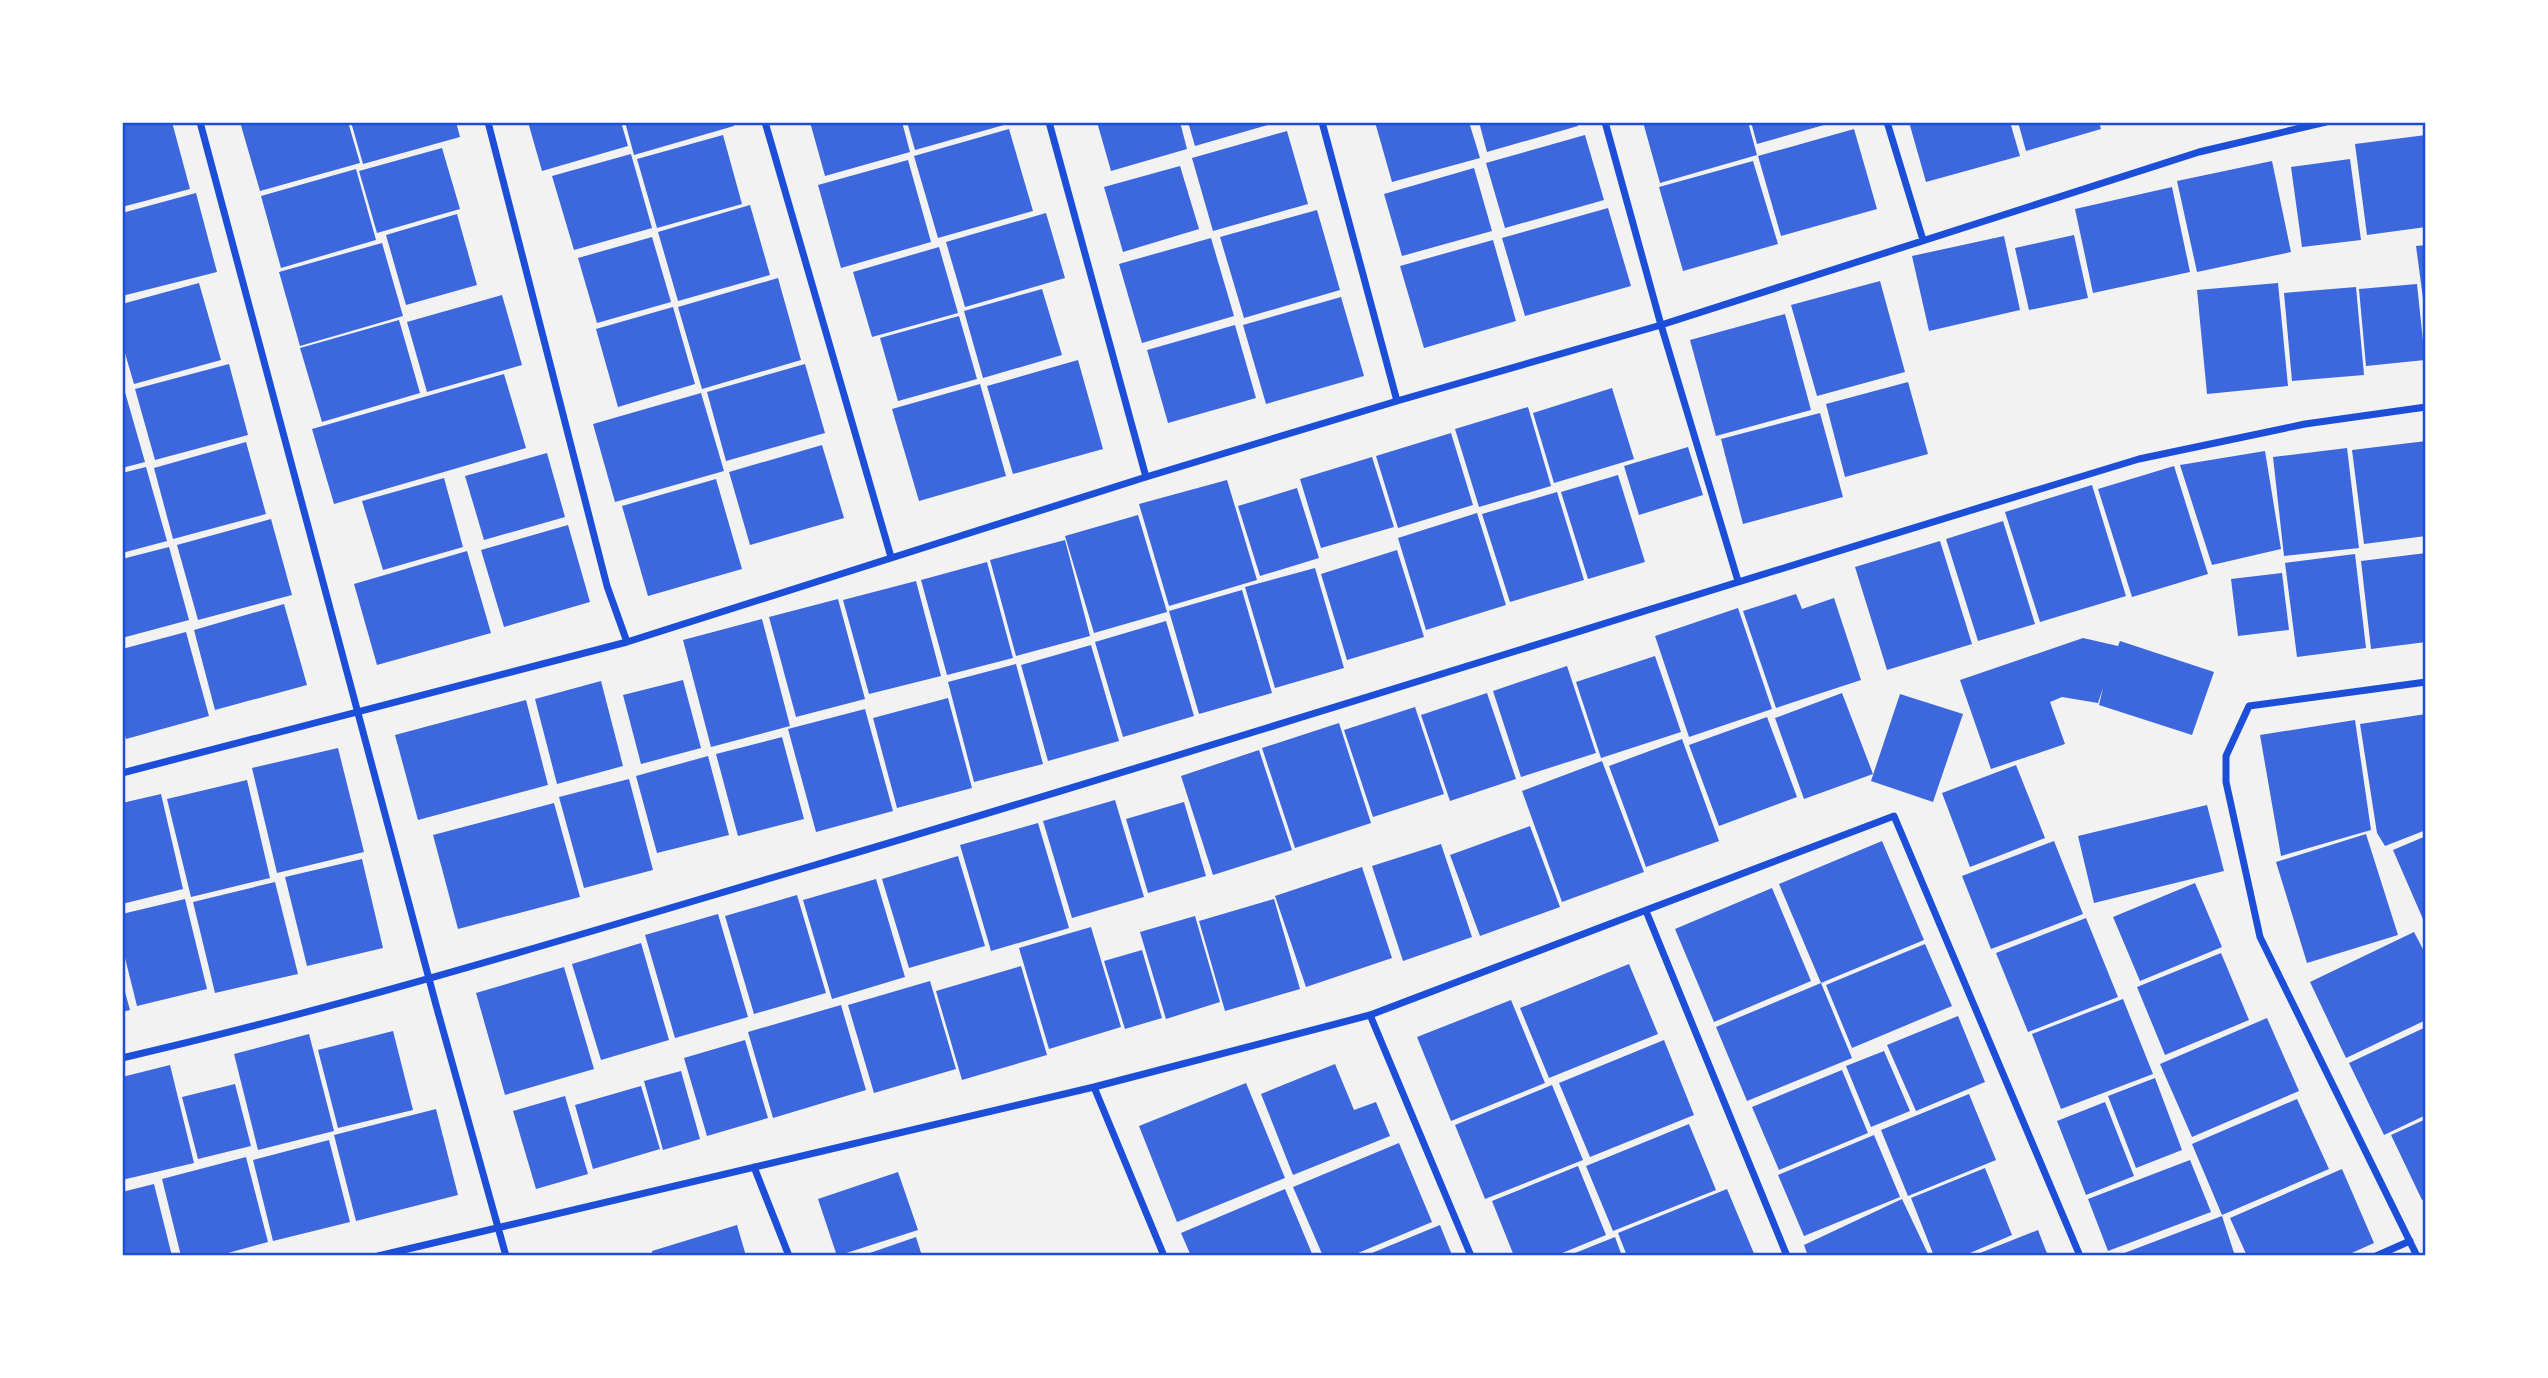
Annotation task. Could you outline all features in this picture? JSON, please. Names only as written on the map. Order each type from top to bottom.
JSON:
[{"type":"street","points":[[200,122],[429,979],[506,1255]]},
{"type":"street","points":[[488,122],[607,586],[627,642]]},
{"type":"street","points":[[765,122],[891,557]]},
{"type":"street","points":[[1049,122],[1146,477]]},
{"type":"street","points":[[1322,122],[1397,401]]},
{"type":"street","points":[[1605,122],[1661,325],[1738,581]]},
{"type":"street","points":[[1886,122],[1923,240]]},
{"type":"street","points":[[122,773],[627,642],[1146,477],[1661,325],[2199,152],[2326,122]]},
{"type":"street","points":[[122,1058],[251,1028],[429,979],[1084,785],[2139,459],[2305,424],[2426,407]]},
{"type":"street","points":[[2417,1255],[2260,937],[2226,782],[2226,756],[2249,706],[2426,682]]},
{"type":"street","points":[[378,1255],[1094,1087],[1370,1015],[1894,816],[2080,1255]]},
{"type":"street","points":[[1646,911],[1787,1255]]},
{"type":"street","points":[[1370,1015],[1471,1255]]},
{"type":"street","points":[[1094,1087],[1164,1255]]},
{"type":"street","points":[[754,1167],[789,1255]]},
{"type":"street","points":[[2376,1255],[2410,1241]]},
{"type":"building","points":[[122,122],[172,122],[190,189],[122,207]]},
{"type":"building","points":[[240,122],[348,122],[360,163],[260,191]]},
{"type":"building","points":[[351,122],[456,122],[460,137],[363,164]]},
{"type":"building","points":[[528,122],[621,122],[628,146],[542,171]]},
{"type":"building","points":[[625,122],[733,122],[734,126],[634,155]]},
{"type":"building","points":[[810,122],[902,122],[910,152],[825,176]]},
{"type":"building","points":[[907,122],[1011,122],[1011,123],[915,150]]},
{"type":"building","points":[[1097,122],[1180,122],[1187,149],[1111,171]]},
{"type":"building","points":[[1188,122],[1275,122],[1275,123],[1195,146]]},
{"type":"building","points":[[1375,122],[1469,122],[1480,158],[1392,182]]},
{"type":"building","points":[[1479,122],[1577,122],[1578,126],[1487,152]]},
{"type":"building","points":[[1643,122],[1748,122],[1757,155],[1660,183]]},
{"type":"building","points":[[1751,122],[1831,122],[1831,123],[1757,144]]},
{"type":"building","points":[[1909,122],[2010,122],[2020,156],[1926,182]]},
{"type":"building","points":[[2018,122],[2099,122],[2101,129],[2026,151]]},
{"type":"building","points":[[1009,129],[1033,211],[938,238],[914,156]]},
{"type":"building","points":[[1854,129],[1877,209],[1781,236],[1758,156]]},
{"type":"building","points":[[1287,131],[1308,204],[1213,231],[1192,158]]},
{"type":"building","points":[[723,135],[742,204],[657,228],[637,159]]},
{"type":"building","points":[[1585,135],[1604,200],[1505,228],[1486,163]]},
{"type":"building","points":[[2426,135],[2426,227],[2367,235],[2355,144]]},
{"type":"building","points":[[442,148],[460,209],[377,233],[359,171]]},
{"type":"building","points":[[631,154],[652,228],[574,250],[552,176]]},
{"type":"building","points":[[2350,159],[2361,240],[2302,247],[2291,167]]},
{"type":"building","points":[[908,160],[931,242],[841,268],[818,185]]},
{"type":"building","points":[[1753,161],[1778,244],[1683,271],[1659,187]]},
{"type":"building","points":[[2272,161],[2291,252],[2197,272],[2177,181]]},
{"type":"building","points":[[1180,166],[1199,229],[1123,252],[1104,187]]},
{"type":"building","points":[[1474,168],[1492,231],[1402,256],[1384,194]]},
{"type":"building","points":[[356,169],[376,240],[281,268],[261,196]]},
{"type":"building","points":[[2172,187],[2190,272],[2093,293],[2075,209]]},
{"type":"building","points":[[196,193],[217,272],[122,296],[122,213]]},
{"type":"building","points":[[750,205],[770,275],[678,301],[658,232]]},
{"type":"building","points":[[1608,208],[1631,286],[1525,316],[1502,238]]},
{"type":"building","points":[[1317,210],[1340,290],[1244,318],[1220,237]]},
{"type":"building","points":[[1046,213],[1065,278],[965,307],[946,242]]},
{"type":"building","points":[[457,214],[477,285],[406,305],[386,235]]},
{"type":"building","points":[[2074,235],[2088,298],[2029,310],[2015,248]]},
{"type":"building","points":[[2004,236],[2020,310],[1929,331],[1912,256]]},
{"type":"building","points":[[652,237],[671,302],[597,323],[578,258]]},
{"type":"building","points":[[1211,238],[1234,316],[1142,343],[1119,264]]},
{"type":"building","points":[[1493,240],[1516,321],[1424,348],[1400,266]]},
{"type":"building","points":[[382,243],[403,316],[300,346],[279,272]]},
{"type":"building","points":[[2426,245],[2426,306],[2424,306],[2416,246]]},
{"type":"building","points":[[939,247],[958,313],[872,337],[853,272]]},
{"type":"building","points":[[778,278],[801,360],[702,389],[678,307]]},
{"type":"building","points":[[1880,281],[1905,372],[1817,396],[1791,305]]},
{"type":"building","points":[[199,283],[221,360],[134,384],[122,343],[122,304]]},
{"type":"building","points":[[2278,283],[2288,386],[2207,394],[2197,290]]},
{"type":"building","points":[[2417,284],[2425,360],[2366,366],[2359,289]]},
{"type":"building","points":[[2356,287],[2364,375],[2292,381],[2284,293]]},
{"type":"building","points":[[1042,289],[1062,355],[983,378],[964,311]]},
{"type":"building","points":[[502,295],[522,365],[427,392],[407,322]]},
{"type":"building","points":[[1341,297],[1364,376],[1266,404],[1243,325]]},
{"type":"building","points":[[673,307],[695,384],[618,407],[596,329]]},
{"type":"building","points":[[1785,314],[1811,410],[1716,436],[1690,340]]},
{"type":"building","points":[[959,316],[977,379],[898,401],[880,338]]},
{"type":"building","points":[[399,320],[420,393],[322,422],[300,348]]},
{"type":"building","points":[[1235,325],[1256,398],[1168,423],[1147,350]]},
{"type":"building","points":[[1078,360],[1103,449],[1013,474],[987,386]]},
{"type":"building","points":[[229,364],[248,435],[155,460],[135,389]]},
{"type":"building","points":[[805,364],[825,433],[726,461],[707,392]]},
{"type":"building","points":[[504,374],[526,448],[334,504],[312,429]]},
{"type":"building","points":[[1908,382],[1928,454],[1845,477],[1826,404]]},
{"type":"building","points":[[980,384],[1006,476],[919,501],[892,409]]},
{"type":"building","points":[[1612,388],[1634,459],[1554,483],[1533,413]]},
{"type":"building","points":[[125,392],[145,462],[122,468],[122,393]]},
{"type":"building","points":[[701,393],[724,471],[615,502],[593,424]]},
{"type":"building","points":[[1528,407],[1551,486],[1479,507],[1455,429]]},
{"type":"building","points":[[1820,413],[1843,497],[1743,524],[1721,439]]},
{"type":"building","points":[[1451,433],[1473,505],[1398,528],[1376,456]]},
{"type":"building","points":[[2426,441],[2426,536],[2364,544],[2352,450]]},
{"type":"building","points":[[246,442],[266,514],[173,539],[154,468]]},
{"type":"building","points":[[822,445],[844,518],[750,545],[729,472]]},
{"type":"building","points":[[1688,447],[1703,495],[1639,515],[1624,466]]},
{"type":"building","points":[[2347,448],[2359,548],[2284,556],[2273,457]]},
{"type":"building","points":[[2265,451],[2281,549],[2212,565],[2180,465]]},
{"type":"building","points":[[547,453],[565,517],[484,540],[465,476]]},
{"type":"building","points":[[1372,457],[1394,527],[1321,548],[1300,479]]},
{"type":"building","points":[[2174,466],[2208,574],[2132,597],[2098,489]]},
{"type":"building","points":[[146,467],[167,541],[122,553],[122,473]]},
{"type":"building","points":[[1618,475],[1645,562],[1588,579],[1561,492]]},
{"type":"building","points":[[444,478],[463,547],[383,570],[362,501]]},
{"type":"building","points":[[716,479],[742,569],[648,596],[622,506]]},
{"type":"building","points":[[1227,480],[1257,580],[1169,606],[1139,504]]},
{"type":"building","points":[[2092,485],[2126,596],[2040,622],[2005,512]]},
{"type":"building","points":[[1297,488],[1319,558],[1260,576],[1238,506]]},
{"type":"building","points":[[1557,492],[1584,580],[1510,602],[1482,514]]},
{"type":"building","points":[[1477,513],[1506,605],[1426,630],[1398,538]]},
{"type":"building","points":[[1138,515],[1167,612],[1094,633],[1065,536]]},
{"type":"building","points":[[271,519],[292,595],[198,620],[177,545]]},
{"type":"building","points":[[2003,521],[2035,624],[1978,641],[1946,539]]},
{"type":"building","points":[[568,525],[590,602],[504,627],[481,550]]},
{"type":"building","points":[[1065,540],[1090,636],[1016,656],[990,560]]},
{"type":"building","points":[[1940,541],[1972,644],[1887,670],[1855,567]]},
{"type":"building","points":[[169,547],[189,620],[122,638],[122,559]]},
{"type":"building","points":[[1397,550],[1424,637],[1347,660],[1321,574]]},
{"type":"building","points":[[467,551],[491,633],[377,665],[354,584]]},
{"type":"building","points":[[2426,553],[2426,642],[2371,649],[2361,561]]},
{"type":"building","points":[[2355,554],[2366,648],[2297,657],[2285,563]]},
{"type":"building","points":[[987,562],[1013,658],[947,675],[921,580]]},
{"type":"building","points":[[1315,568],[1344,668],[1275,688],[1245,587]]},
{"type":"building","points":[[2282,573],[2289,630],[2238,636],[2231,579]]},
{"type":"building","points":[[916,581],[941,676],[869,694],[843,600]]},
{"type":"building","points":[[1242,590],[1272,693],[1199,714],[1169,611]]},
{"type":"building","points":[[1796,594],[1802,609],[1834,598],[1861,680],[1776,708],[1743,611]]},
{"type":"building","points":[[838,599],[865,699],[796,717],[769,617]]},
{"type":"building","points":[[284,604],[307,685],[215,710],[194,630]]},
{"type":"building","points":[[1738,608],[1772,709],[1689,737],[1655,636]]},
{"type":"building","points":[[762,619],[790,726],[711,747],[683,640]]},
{"type":"building","points":[[1166,621],[1194,716],[1123,737],[1095,642]]},
{"type":"building","points":[[186,632],[209,716],[126,739],[122,726],[122,649]]},
{"type":"building","points":[[2083,638],[2118,646],[2120,641],[2214,672],[2192,735],[2099,705],[2103,688],[2098,703],[2062,697],[2050,702],[2065,744],[1991,769],[1960,680]]},
{"type":"building","points":[[1091,645],[1119,741],[1048,761],[1021,665]]},
{"type":"building","points":[[1655,656],[1681,732],[1601,758],[1576,682]]},
{"type":"building","points":[[1016,664],[1043,764],[974,782],[948,682]]},
{"type":"building","points":[[1567,666],[1596,753],[1521,777],[1493,691]]},
{"type":"building","points":[[683,680],[701,748],[641,764],[623,695]]},
{"type":"building","points":[[601,681],[623,766],[557,784],[535,699]]},
{"type":"building","points":[[1487,693],[1516,779],[1450,801],[1421,715]]},
{"type":"building","points":[[1842,693],[1873,774],[1804,799],[1775,718]]},
{"type":"building","points":[[1900,694],[1963,714],[1933,802],[1871,781]]},
{"type":"building","points":[[948,698],[972,788],[897,808],[873,718]]},
{"type":"building","points":[[526,700],[548,785],[418,820],[395,735]]},
{"type":"building","points":[[1415,707],[1444,794],[1373,817],[1344,730]]},
{"type":"building","points":[[865,709],[893,811],[816,832],[788,729]]},
{"type":"building","points":[[2426,714],[2426,830],[2385,846],[2377,833],[2360,724]]},
{"type":"building","points":[[1767,717],[1797,797],[1719,826],[1689,745]]},
{"type":"building","points":[[2355,720],[2371,830],[2281,856],[2260,735]]},
{"type":"building","points":[[1339,723],[1371,823],[1295,848],[1262,748]]},
{"type":"building","points":[[782,737],[804,819],[738,836],[716,754]]},
{"type":"building","points":[[1682,739],[1719,841],[1646,867],[1609,766]]},
{"type":"building","points":[[338,748],[364,852],[277,873],[252,768]]},
{"type":"building","points":[[1259,750],[1292,850],[1213,875],[1181,776]]},
{"type":"building","points":[[708,756],[729,835],[657,853],[636,776]]},
{"type":"building","points":[[1602,761],[1644,872],[1562,902],[1522,791]]},
{"type":"building","points":[[2016,765],[2045,838],[1970,867],[1942,793]]},
{"type":"building","points":[[629,779],[653,870],[584,888],[559,797]]},
{"type":"building","points":[[247,780],[270,878],[191,897],[167,799]]},
{"type":"building","points":[[161,794],[183,889],[122,904],[122,803]]},
{"type":"building","points":[[1115,800],[1144,897],[1072,918],[1043,821]]},
{"type":"building","points":[[1184,802],[1206,876],[1148,893],[1126,819]]},
{"type":"building","points":[[554,803],[580,897],[458,929],[433,835]]},
{"type":"building","points":[[2207,805],[2224,871],[2094,903],[2078,836]]},
{"type":"building","points":[[1038,823],[1069,928],[991,951],[960,845]]},
{"type":"building","points":[[1530,826],[1560,907],[1480,936],[1450,855]]},
{"type":"building","points":[[2366,834],[2398,935],[2307,963],[2276,862]]},
{"type":"building","points":[[2426,836],[2426,926],[2393,850]]},
{"type":"building","points":[[1882,841],[1924,940],[1821,983],[1779,884]]},
{"type":"building","points":[[2054,841],[2083,914],[1991,949],[1962,876]]},
{"type":"building","points":[[1441,844],[1472,937],[1403,961],[1372,866]]},
{"type":"building","points":[[958,856],[985,946],[909,968],[882,879]]},
{"type":"building","points":[[362,859],[383,948],[307,966],[285,877]]},
{"type":"building","points":[[1362,867],[1392,958],[1306,987],[1275,896]]},
{"type":"building","points":[[876,879],[905,977],[832,999],[803,900]]},
{"type":"building","points":[[275,882],[298,974],[215,993],[193,902]]},
{"type":"building","points":[[2195,883],[2222,947],[2140,981],[2113,917]]},
{"type":"building","points":[[1772,888],[1811,981],[1714,1022],[1675,929]]},
{"type":"building","points":[[797,895],[826,993],[754,1014],[725,916]]},
{"type":"building","points":[[185,899],[207,989],[137,1006],[122,946],[122,914]]},
{"type":"building","points":[[1274,899],[1300,989],[1225,1011],[1199,921]]},
{"type":"building","points":[[718,914],[748,1017],[675,1038],[645,935]]},
{"type":"building","points":[[1195,916],[1220,1002],[1166,1019],[1140,932]]},
{"type":"building","points":[[2086,918],[2118,997],[2028,1032],[1996,953]]},
{"type":"building","points":[[1091,927],[1121,1027],[1049,1049],[1019,948]]},
{"type":"building","points":[[2414,932],[2426,955],[2426,1020],[2346,1058],[2310,982]]},
{"type":"building","points":[[641,943],[669,1040],[601,1060],[572,964]]},
{"type":"building","points":[[1925,944],[1952,1006],[1852,1048],[1826,985]]},
{"type":"building","points":[[1142,950],[1162,1018],[1125,1029],[1104,961]]},
{"type":"building","points":[[2221,953],[2249,1020],[2165,1055],[2137,987]]},
{"type":"building","points":[[1629,964],[1658,1034],[1549,1078],[1520,1008]]},
{"type":"building","points":[[1021,966],[1047,1055],[962,1080],[936,991]]},
{"type":"building","points":[[564,967],[594,1069],[505,1095],[476,993]]},
{"type":"building","points":[[122,981],[130,1010],[122,1012]]},
{"type":"building","points":[[930,981],[956,1069],[874,1093],[848,1005]]},
{"type":"building","points":[[1821,983],[1852,1058],[1747,1101],[1716,1027]]},
{"type":"building","points":[[2123,999],[2153,1074],[2061,1109],[2032,1034]]},
{"type":"building","points":[[1511,1000],[1545,1083],[1451,1121],[1417,1037]]},
{"type":"building","points":[[841,1005],[866,1090],[773,1118],[748,1032]]},
{"type":"building","points":[[1958,1016],[1985,1082],[1916,1111],[1887,1045]]},
{"type":"building","points":[[2267,1018],[2299,1091],[2192,1137],[2160,1064]]},
{"type":"building","points":[[2426,1027],[2426,1115],[2384,1135],[2349,1063]]},
{"type":"building","points":[[393,1031],[413,1110],[338,1128],[318,1050]]},
{"type":"building","points":[[309,1034],[334,1131],[258,1150],[234,1054]]},
{"type":"building","points":[[745,1040],[768,1118],[707,1136],[684,1058]]},
{"type":"building","points":[[1664,1040],[1694,1115],[1590,1157],[1559,1083]]},
{"type":"building","points":[[1884,1051],[1910,1111],[1871,1127],[1846,1066]]},
{"type":"building","points":[[1335,1064],[1354,1110],[1376,1102],[1390,1136],[1293,1175],[1261,1094]]},
{"type":"building","points":[[170,1065],[194,1163],[122,1180],[122,1077]]},
{"type":"building","points":[[1842,1070],[1868,1133],[1779,1170],[1752,1107]]},
{"type":"building","points":[[681,1071],[700,1139],[663,1150],[644,1081]]},
{"type":"building","points":[[2155,1078],[2182,1150],[2136,1168],[2108,1096]]},
{"type":"building","points":[[1246,1083],[1285,1178],[1177,1222],[1139,1126]]},
{"type":"building","points":[[235,1084],[251,1146],[198,1159],[182,1097]]},
{"type":"building","points":[[1552,1085],[1583,1160],[1485,1199],[1455,1125]]},
{"type":"building","points":[[641,1086],[660,1149],[593,1169],[575,1105]]},
{"type":"building","points":[[1969,1094],[1996,1160],[1908,1196],[1881,1130]]},
{"type":"building","points":[[565,1096],[588,1174],[536,1189],[513,1111]]},
{"type":"building","points":[[2297,1099],[2329,1169],[2222,1215],[2192,1144]]},
{"type":"building","points":[[2105,1102],[2134,1176],[2086,1195],[2057,1121]]},
{"type":"building","points":[[436,1109],[458,1195],[356,1221],[334,1135]]},
{"type":"building","points":[[2426,1119],[2426,1198],[2422,1200],[2391,1135]]},
{"type":"building","points":[[1689,1124],[1716,1190],[1613,1231],[1586,1166]]},
{"type":"building","points":[[1874,1135],[1900,1197],[1804,1236],[1778,1175]]},
{"type":"building","points":[[329,1140],[350,1222],[273,1241],[253,1160]]},
{"type":"building","points":[[1399,1143],[1432,1222],[1351,1256],[1323,1256],[1293,1187]]},
{"type":"building","points":[[246,1157],[268,1242],[217,1256],[181,1256],[162,1179]]},
{"type":"building","points":[[2190,1160],[2211,1212],[2108,1251],[2088,1199]]},
{"type":"building","points":[[1578,1166],[1606,1235],[1555,1256],[1514,1256],[1492,1201]]},
{"type":"building","points":[[1985,1168],[2012,1235],[1963,1256],[1934,1256],[1911,1198]]},
{"type":"building","points":[[2342,1169],[2374,1243],[2345,1256],[2247,1256],[2230,1218]]},
{"type":"building","points":[[898,1172],[918,1230],[837,1256],[818,1199]]},
{"type":"building","points":[[154,1184],[172,1256],[122,1256],[122,1192]]},
{"type":"building","points":[[1285,1189],[1313,1256],[1191,1256],[1181,1233]]},
{"type":"building","points":[[1727,1189],[1755,1256],[1627,1256],[1618,1233]]},
{"type":"building","points":[[1902,1199],[1929,1256],[1808,1256],[1804,1245]]},
{"type":"building","points":[[2222,1216],[2235,1256],[2119,1256],[2119,1255]]},
{"type":"building","points":[[737,1225],[746,1256],[653,1256],[652,1251]]},
{"type":"building","points":[[1440,1225],[1452,1255],[1367,1255]]},
{"type":"building","points":[[2038,1230],[2048,1256],[1975,1256],[1975,1255]]},
{"type":"building","points":[[916,1237],[922,1256],[864,1256],[864,1255]]},
{"type":"building","points":[[1615,1237],[1622,1256],[1570,1256],[1570,1255]]}]
